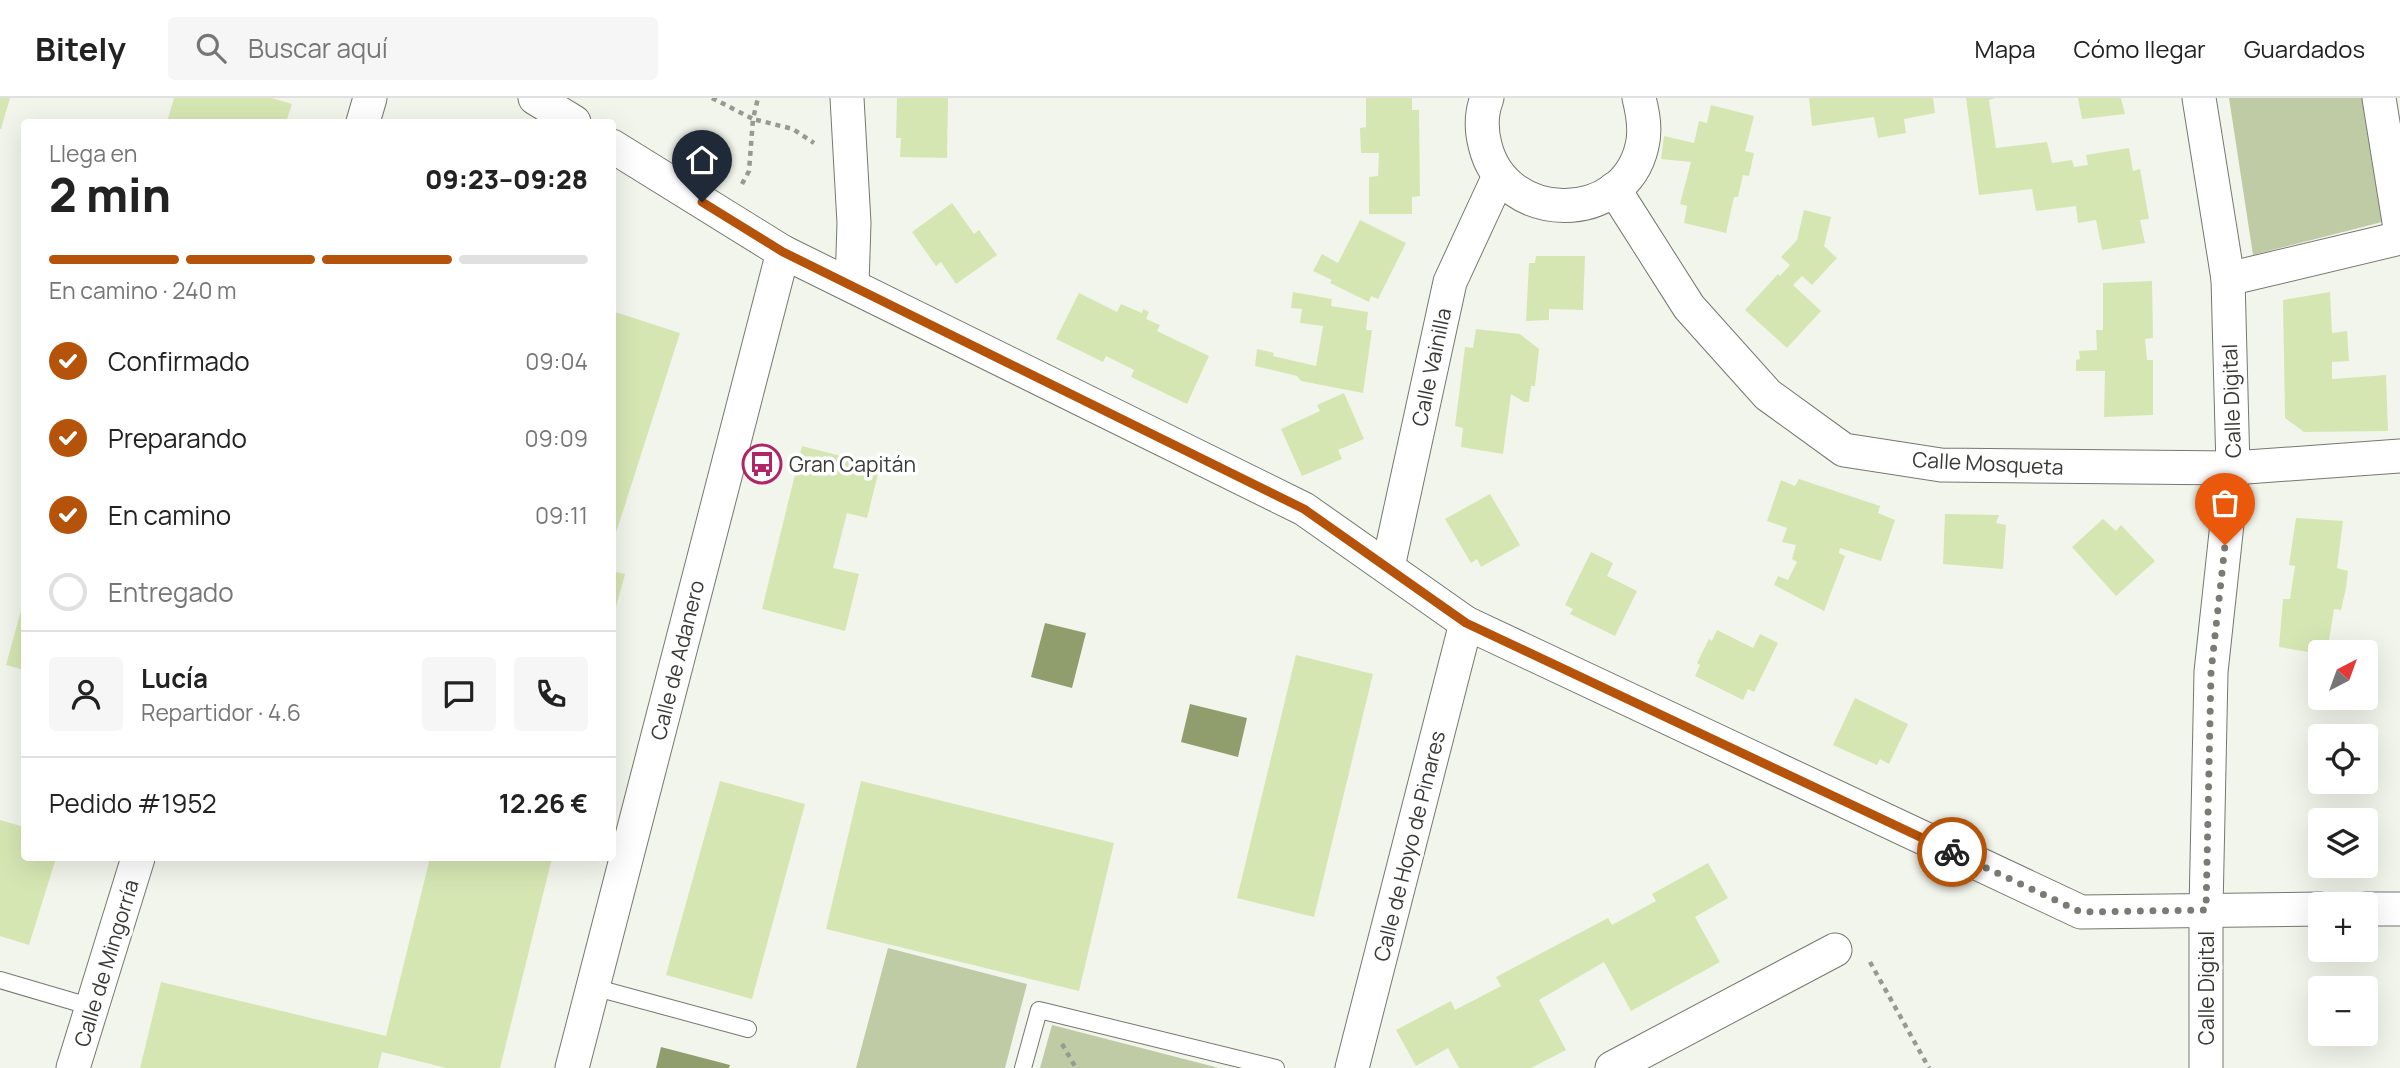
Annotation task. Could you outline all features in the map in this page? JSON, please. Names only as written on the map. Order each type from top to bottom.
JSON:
[{"type":"street","points":[[364,119],[370,98]]},
{"type":"street","points":[[535,98],[569,119]]},
{"type":"street","points":[[847,98],[854,223],[852,285]]},
{"type":"street","points":[[1487,98],[1482,131],[1487,155],[1499,176],[1518,194],[1541,204],[1567,207],[1592,202],[1614,189],[1632,170],[1642,146],[1644,121],[1639,98]]},
{"type":"street","name":"Calle Digital","points":[[2199,98],[2228,279],[2233,468],[2211,672],[2206,1068]]},
{"type":"street","points":[[2379,98],[2400,228]]},
{"type":"street","points":[[616,148],[783,252],[1304,509],[1466,623],[2081,912],[2308,909]]},
{"type":"street","name":"Calle Vainilla","points":[[1388,567],[1450,282],[1499,176]]},
{"type":"street","name":"Calle Mosqueta","points":[[1614,189],[1689,307],[1768,395],[1844,450],[1941,465],[2233,468],[2400,456]]},
{"type":"street","points":[[2228,279],[2400,238]]},
{"type":"street","name":"Calle de Adanero","points":[[572,1068],[783,252]]},
{"type":"street","name":"Calle de Hoyo de Pinares","points":[[1352,1068],[1466,623]]},
{"type":"street","name":"Calle de Mingorría","points":[[73,1068],[137,861]]},
{"type":"street","points":[[2378,909],[2400,909]]},
{"type":"street","points":[[1612,1068],[1835,950]]},
{"type":"lane","points":[[0,980],[92,1007]]},
{"type":"lane","points":[[593,987],[748,1029]]},
{"type":"lane","points":[[1023,1068],[1039,1010],[1276,1068]]},
{"type":"path","points":[[712,98],[752,119],[793,129],[851,169]]},
{"type":"path","points":[[725,216],[749,171],[752,119],[758,98]]},
{"type":"path","points":[[1835,950],[1868,959],[1929,1068]]},
{"type":"shaded area","points":[[2229,98],[2363,98],[2386,221],[2253,255]]},
{"type":"shaded area","points":[[1045,623],[1086,633],[1072,688],[1031,677]]},
{"type":"shaded area","points":[[1190,704],[1247,718],[1238,757],[1181,742]]},
{"type":"shaded area","points":[[888,948],[1027,984],[1005,1068],[856,1068]]},
{"type":"shaded area","points":[[1052,1025],[1219,1068],[1040,1068]]},
{"type":"shaded area","points":[[661,1047],[730,1065],[729,1068],[656,1068]]},
{"type":"building","points":[[0,98],[10,98],[1,129],[0,129]]},
{"type":"building","points":[[174,98],[272,98],[292,104],[287,119],[168,119]]},
{"type":"building","points":[[897,98],[948,98],[947,158],[900,157],[901,138],[896,138]]},
{"type":"building","points":[[1366,98],[1412,98],[1412,110],[1419,110],[1420,196],[1412,197],[1412,214],[1369,214],[1369,177],[1378,176],[1379,153],[1361,153],[1360,128],[1366,127]]},
{"type":"building","points":[[1809,98],[1933,98],[1935,113],[1904,119],[1906,133],[1878,138],[1874,117],[1812,126]]},
{"type":"building","points":[[1966,98],[1995,98],[1989,100],[1996,148],[2047,142],[2052,163],[2072,160],[2074,167],[2088,165],[2086,155],[2129,148],[2133,171],[2140,169],[2149,219],[2140,220],[2145,243],[2102,250],[2096,220],[2078,223],[2076,206],[2036,211],[2032,189],[1979,195]]},
{"type":"building","points":[[2078,98],[2121,98],[2125,114],[2082,119]]},
{"type":"building","points":[[1711,105],[1754,116],[1745,151],[1754,153],[1749,176],[1743,175],[1738,197],[1734,197],[1726,233],[1684,223],[1687,206],[1680,204],[1691,162],[1661,159],[1664,136],[1694,143],[1699,121],[1707,123]]},
{"type":"building","points":[[952,203],[974,234],[979,230],[997,255],[956,284],[941,262],[936,266],[912,232]]},
{"type":"building","points":[[1804,210],[1831,217],[1824,246],[1837,258],[1812,285],[1802,276],[1793,285],[1821,311],[1787,348],[1745,310],[1778,274],[1780,276],[1790,265],[1781,257],[1797,240]]},
{"type":"building","points":[[1360,220],[1406,243],[1378,299],[1371,296],[1369,302],[1330,283],[1332,280],[1313,271],[1322,254],[1338,263]]},
{"type":"building","points":[[1536,256],[1585,256],[1583,310],[1549,309],[1549,320],[1526,321],[1529,263],[1535,263]]},
{"type":"building","points":[[2152,281],[2153,338],[2145,339],[2147,360],[2153,360],[2153,415],[2104,417],[2105,371],[2076,371],[2076,360],[2080,359],[2079,351],[2097,350],[2096,330],[2103,330],[2103,283]]},
{"type":"building","points":[[1293,292],[1332,299],[1331,306],[1368,312],[1366,330],[1372,330],[1363,393],[1301,381],[1297,376],[1255,366],[1257,349],[1274,353],[1273,356],[1316,366],[1323,326],[1300,323],[1302,309],[1291,308]]},
{"type":"building","points":[[2330,292],[2332,333],[2347,331],[2349,361],[2332,362],[2332,379],[2386,375],[2388,431],[2304,432],[2285,418],[2283,300]]},
{"type":"building","points":[[1079,293],[1117,312],[1121,304],[1142,313],[1143,309],[1149,312],[1146,319],[1160,325],[1157,331],[1209,356],[1187,404],[1131,377],[1134,370],[1106,356],[1103,362],[1056,339]]},
{"type":"building","points":[[616,312],[680,333],[616,533]]},
{"type":"building","points":[[1476,329],[1520,334],[1539,349],[1535,386],[1531,386],[1529,402],[1511,394],[1503,454],[1461,447],[1463,428],[1455,426],[1465,347],[1473,348]]},
{"type":"building","points":[[1344,393],[1364,439],[1338,450],[1342,459],[1302,476],[1281,429],[1320,411],[1317,405]]},
{"type":"building","points":[[802,446],[880,466],[867,518],[847,513],[833,568],[859,574],[845,631],[762,609]]},
{"type":"building","points":[[1799,479],[1880,506],[1878,513],[1895,520],[1881,561],[1840,548],[1839,553],[1845,556],[1824,611],[1774,585],[1778,576],[1788,580],[1797,562],[1792,559],[1796,545],[1782,542],[1787,528],[1767,521],[1781,480],[1795,486]]},
{"type":"building","points":[[1490,494],[1520,545],[1481,567],[1477,559],[1471,563],[1445,519]]},
{"type":"building","points":[[1945,514],[1999,515],[1996,523],[2006,525],[2003,569],[1943,564]]},
{"type":"building","points":[[2296,518],[2343,521],[2337,568],[2348,571],[2341,610],[2334,609],[2329,640],[2308,640],[2308,652],[2279,647],[2283,599],[2290,599],[2295,566],[2289,565]]},
{"type":"building","points":[[2103,519],[2116,531],[2121,525],[2155,561],[2116,596],[2072,547]]},
{"type":"building","points":[[1591,552],[1613,563],[1607,576],[1637,591],[1615,636],[1570,614],[1573,609],[1565,605]]},
{"type":"building","points":[[616,572],[625,574],[616,607]]},
{"type":"building","points":[[21,611],[21,669],[6,665]]},
{"type":"building","points":[[1717,630],[1753,648],[1760,634],[1778,643],[1754,692],[1748,689],[1743,700],[1695,676],[1700,665],[1697,663],[1709,639],[1712,641]]},
{"type":"building","points":[[1296,655],[1373,674],[1314,917],[1237,898]]},
{"type":"building","points":[[1855,698],[1908,724],[1889,764],[1880,759],[1877,765],[1833,745]]},
{"type":"building","points":[[720,781],[805,804],[752,999],[666,975]]},
{"type":"building","points":[[861,781],[1114,843],[1079,991],[826,929]]},
{"type":"building","points":[[0,820],[21,826],[21,861],[55,861],[29,945],[0,936]]},
{"type":"building","points":[[429,861],[551,861],[500,1068],[446,1068],[382,1052],[378,1068],[140,1068],[161,982],[386,1036]]},
{"type":"building","points":[[1708,863],[1728,898],[1695,917],[1720,962],[1631,1011],[1604,962],[1539,1000],[1566,1050],[1531,1068],[1459,1068],[1448,1048],[1416,1066],[1396,1030],[1451,1001],[1455,1010],[1501,986],[1496,977],[1608,918],[1612,925],[1656,901],[1652,894]]},
{"type":"way so far","points":[[1952,852],[2081,912],[2206,910],[2211,672],[2225,545]]},
{"type":"place","name":"Gran Capitán","points":[[762,464]]},
{"type":"route","points":[[702,202],[783,252],[1304,509],[1466,623],[1952,852]]}]
